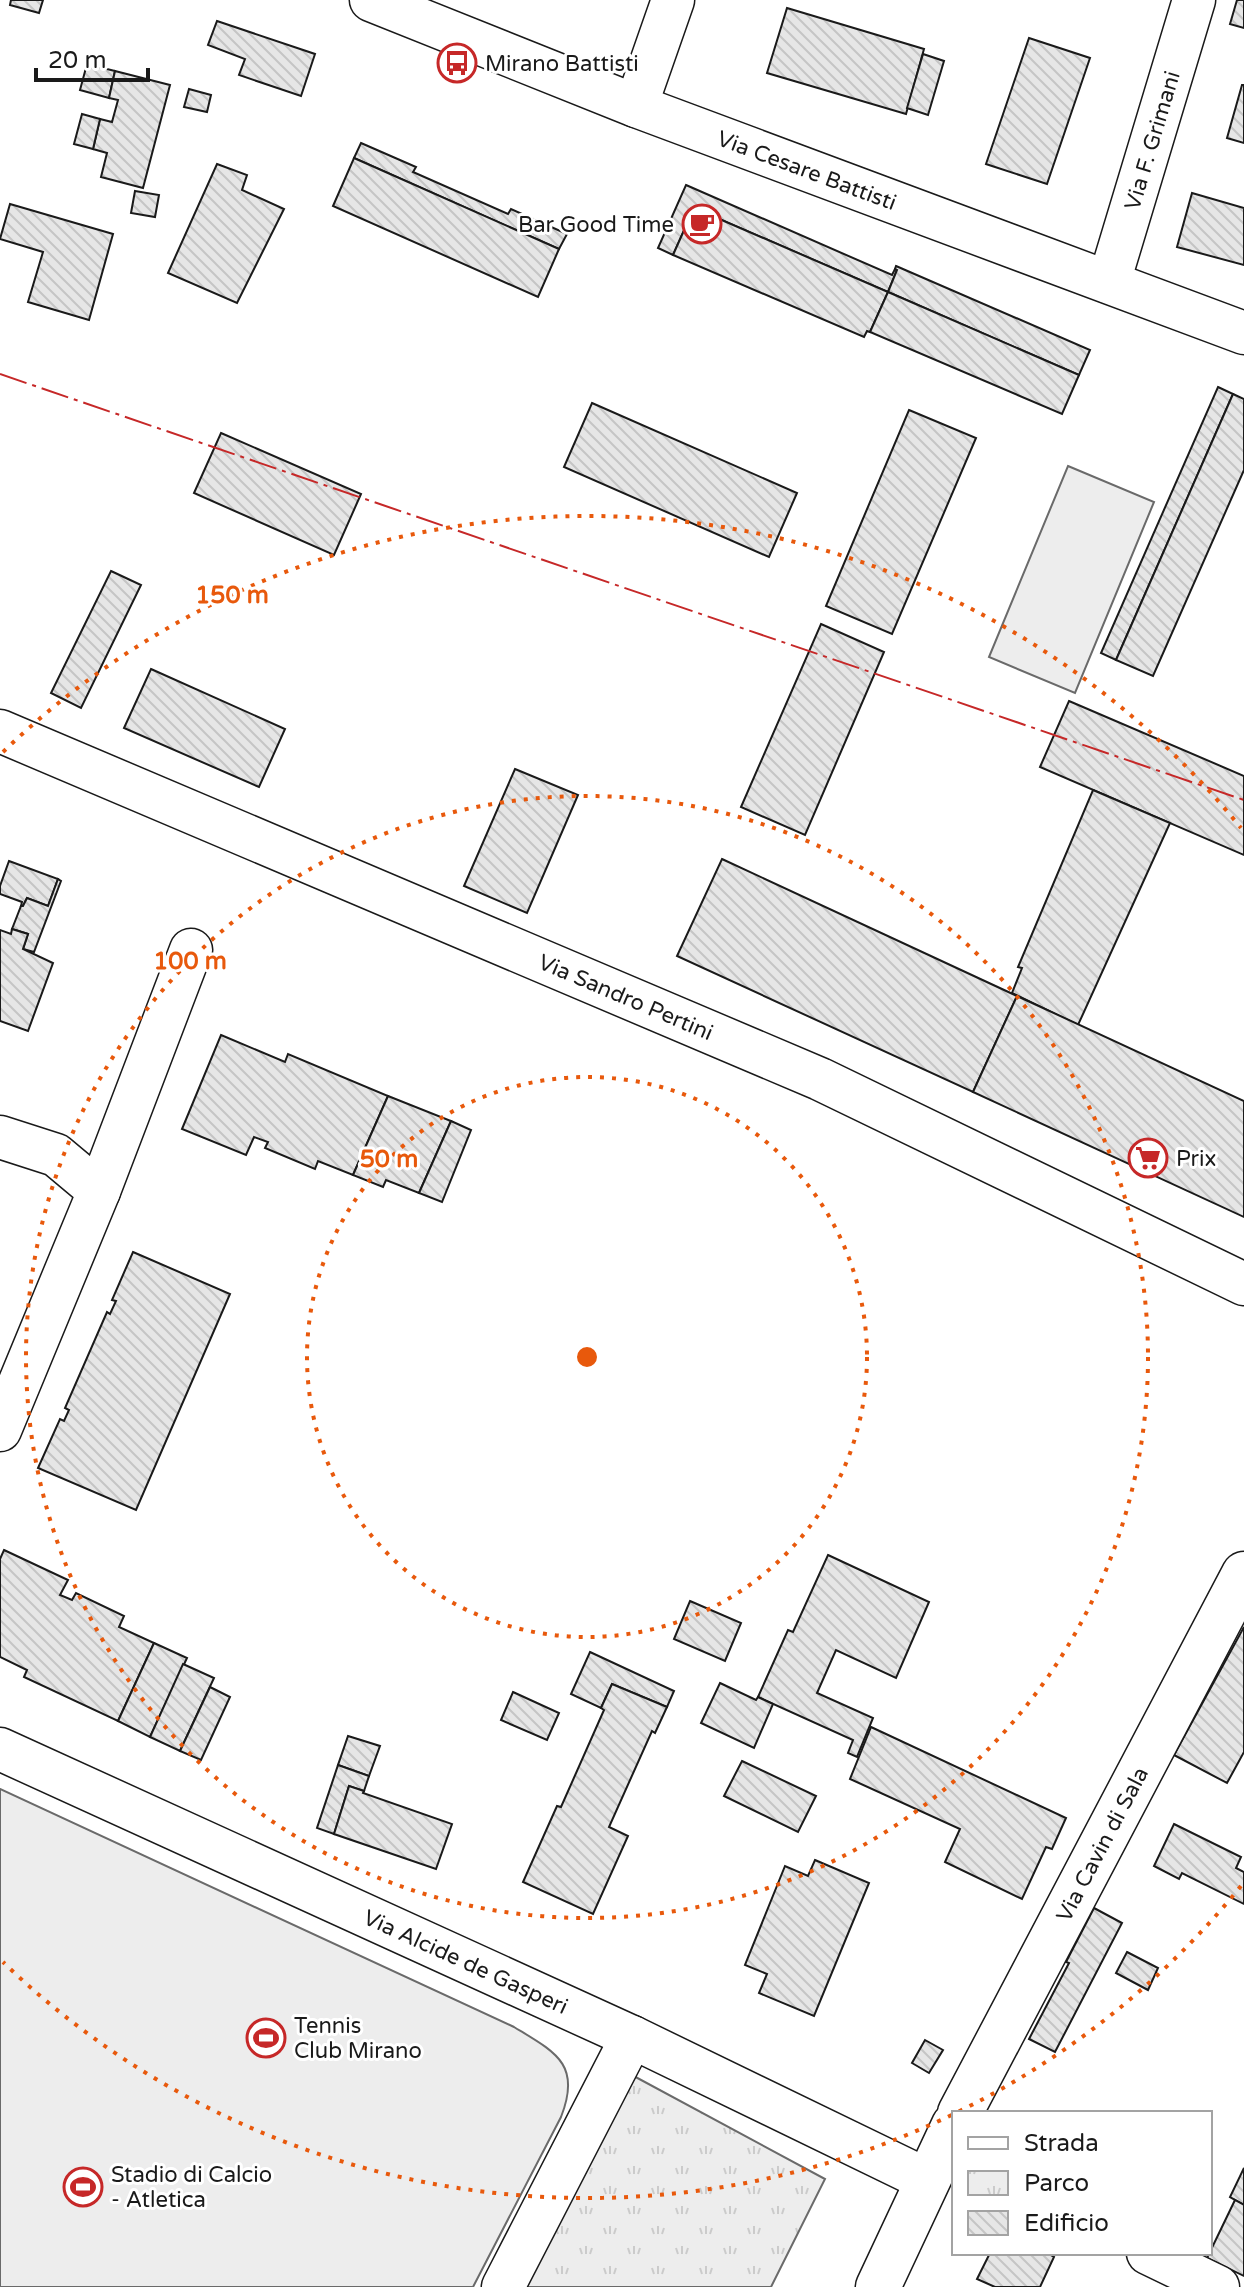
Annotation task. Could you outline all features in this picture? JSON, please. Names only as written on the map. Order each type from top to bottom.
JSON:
[{"type":"main road","name":"Via Cavin di Sala","points":[[961,2111],[1244,1574]]},
{"type":"main road","points":[[878,2287],[944,2154]]},
{"type":"street","name":"Via Cesare Battisti","points":[[371,0],[636,106],[1244,333]]},
{"type":"street","points":[[636,106],[673,0]]},
{"type":"street","name":"Via F. Grimani","points":[[1109,282],[1194,0]]},
{"type":"street","name":"Via Sandro Pertini","points":[[0,731],[820,1079],[1244,1284]]},
{"type":"street","points":[[0,1430],[99,1191],[191,950]]},
{"type":"street","points":[[0,1137],[56,1155],[99,1191]]},
{"type":"street","name":"Via Alcide de Gasperi","points":[[0,1749],[632,2037],[944,2154]]},
{"type":"street","points":[[503,2287],[632,2037]]},
{"type":"street","points":[[1152,2255],[1218,2287]]},
{"type":"green space","points":[[617,2067],[825,2179],[771,2287],[506,2287]]},
{"type":"shaded area","points":[[1068,466],[1154,502],[1075,693],[989,657]]},
{"type":"shaded area","name":"Tennis Club Mirano","points":[[0,1789],[514,2027],[552,2052],[566,2072],[568,2084],[561,2117],[473,2287],[0,2287]]},
{"type":"building","points":[[11,0],[43,0],[39,13],[10,5]]},
{"type":"building","points":[[1237,0],[1244,0],[1244,28],[1230,24]]},
{"type":"building","points":[[787,8],[924,49],[906,114],[767,73]]},
{"type":"building","points":[[217,21],[315,54],[301,96],[239,75],[245,59],[208,45]]},
{"type":"building","points":[[1029,38],[1090,58],[1047,184],[986,164]]},
{"type":"building","points":[[923,54],[944,61],[928,115],[907,108]]},
{"type":"building","points":[[87,64],[115,71],[109,98],[80,90]]},
{"type":"building","points":[[115,71],[170,85],[143,188],[101,177],[107,153],[93,149],[100,119],[112,122],[118,100],[109,98]]},
{"type":"building","points":[[1244,85],[1244,143],[1227,138]]},
{"type":"building","points":[[189,89],[211,95],[207,112],[184,107]]},
{"type":"building","points":[[82,114],[100,119],[93,149],[74,144]]},
{"type":"building","points":[[361,143],[416,167],[413,172],[508,214],[511,209],[567,234],[559,249],[354,158]]},
{"type":"building","points":[[354,158],[559,249],[538,297],[333,206]]},
{"type":"building","points":[[217,164],[247,175],[242,190],[284,209],[237,303],[168,273]]},
{"type":"building","points":[[686,185],[892,275],[897,270],[888,292],[694,208],[673,255],[658,248]]},
{"type":"building","points":[[135,191],[159,195],[155,217],[131,213]]},
{"type":"building","points":[[1192,193],[1244,208],[1244,265],[1177,247]]},
{"type":"building","points":[[10,204],[113,234],[89,320],[28,302],[43,252],[0,239]]},
{"type":"building","points":[[694,208],[888,292],[870,332],[867,331],[864,337],[673,255]]},
{"type":"building","points":[[896,266],[1090,350],[1079,375],[888,292]]},
{"type":"building","points":[[888,292],[1079,375],[1062,414],[870,332]]},
{"type":"building","points":[[1218,387],[1233,394],[1116,660],[1101,653]]},
{"type":"building","points":[[1233,394],[1244,399],[1244,470],[1153,676],[1116,660]]},
{"type":"building","points":[[592,403],[797,493],[769,557],[564,467]]},
{"type":"building","points":[[909,410],[976,438],[892,634],[826,606]]},
{"type":"building","points":[[221,433],[361,494],[334,555],[194,493]]},
{"type":"building","points":[[111,571],[141,585],[81,708],[51,693]]},
{"type":"building","points":[[821,624],[884,652],[805,835],[741,807]]},
{"type":"building","points":[[151,669],[285,729],[259,787],[124,728]]},
{"type":"building","points":[[1069,701],[1244,776],[1244,855],[1040,767]]},
{"type":"building","points":[[515,769],[578,795],[527,913],[464,886]]},
{"type":"building","points":[[1093,790],[1170,823],[1078,1025],[1012,993],[1022,968],[1018,967]]},
{"type":"building","points":[[722,859],[1017,996],[973,1092],[677,956]]},
{"type":"building","points":[[9,861],[58,879],[48,906],[27,898],[21,906],[22,902],[0,894]]},
{"type":"building","points":[[58,879],[61,881],[34,952],[23,949],[28,934],[12,929],[21,906],[27,898],[48,906]]},
{"type":"building","points":[[12,929],[28,934],[23,949],[53,963],[28,1031],[0,1021],[0,930],[11,934]]},
{"type":"building","points":[[1017,996],[1244,1101],[1244,1217],[973,1092]]},
{"type":"building","points":[[221,1035],[285,1062],[288,1054],[388,1096],[353,1175],[318,1161],[315,1169],[265,1148],[268,1142],[254,1137],[246,1155],[182,1129]]},
{"type":"building","points":[[388,1096],[451,1121],[419,1193],[386,1180],[383,1187],[353,1175]]},
{"type":"building","points":[[451,1121],[471,1130],[442,1202],[419,1193]]},
{"type":"building","points":[[133,1252],[230,1294],[136,1510],[38,1468],[60,1419],[64,1421],[69,1410],[65,1408],[107,1312],[110,1314],[116,1301],[112,1300]]},
{"type":"building","points":[[4,1550],[68,1580],[60,1595],[72,1600],[76,1593],[124,1616],[119,1627],[154,1643],[118,1721],[24,1677],[27,1670],[0,1657],[0,1559]]},
{"type":"building","points":[[828,1555],[929,1602],[896,1678],[836,1650],[817,1693],[873,1718],[857,1757],[848,1753],[853,1740],[758,1697],[788,1630],[793,1632]]},
{"type":"building","points":[[690,1601],[741,1623],[725,1661],[674,1639]]},
{"type":"building","points":[[1244,1627],[1244,1752],[1227,1783],[1174,1755]]},
{"type":"building","points":[[154,1643],[187,1658],[150,1737],[118,1721]]},
{"type":"building","points":[[590,1652],[674,1691],[667,1707],[612,1684],[601,1708],[571,1694]]},
{"type":"building","points":[[183,1664],[214,1678],[180,1751],[150,1737]]},
{"type":"building","points":[[720,1683],[756,1700],[758,1697],[773,1704],[754,1748],[701,1723]]},
{"type":"building","points":[[612,1684],[667,1707],[655,1733],[652,1731],[609,1827],[628,1836],[593,1914],[523,1882],[557,1806],[561,1807],[604,1710],[601,1708]]},
{"type":"building","points":[[210,1687],[230,1697],[201,1760],[180,1751]]},
{"type":"building","points":[[513,1692],[559,1713],[547,1740],[501,1720]]},
{"type":"building","points":[[871,1727],[1066,1818],[1052,1849],[1046,1847],[1022,1899],[945,1862],[960,1829],[850,1779]]},
{"type":"building","points":[[348,1736],[380,1746],[369,1776],[338,1765]]},
{"type":"building","points":[[742,1761],[816,1796],[798,1832],[724,1796]]},
{"type":"building","points":[[338,1765],[369,1776],[364,1791],[349,1786],[334,1834],[317,1828]]},
{"type":"building","points":[[349,1786],[452,1824],[436,1869],[334,1834]]},
{"type":"building","points":[[1174,1824],[1241,1857],[1236,1868],[1244,1872],[1244,1904],[1182,1873],[1179,1879],[1154,1866]]},
{"type":"building","points":[[815,1860],[869,1883],[814,2016],[759,1993],[767,1974],[745,1965],[785,1866],[808,1876]]},
{"type":"building","points":[[1094,1908],[1122,1923],[1055,2052],[1029,2039]]},
{"type":"building","points":[[1127,1952],[1158,1968],[1148,1990],[1116,1973]]},
{"type":"building","points":[[925,2040],[943,2050],[929,2073],[912,2063]]},
{"type":"building","points":[[1244,2168],[1244,2205],[1230,2197]]},
{"type":"building","points":[[1235,2200],[1244,2205],[1244,2276],[1207,2258],[1212,2255],[1212,2248]]},
{"type":"building","points":[[989,2255],[1054,2257],[1040,2287],[995,2287],[977,2279]]},
{"type":"power","points":[[0,374],[1244,800]]},
{"type":"place","name":"Mirano Battisti","points":[[457,63]]},
{"type":"place","name":"Bar Good Time","points":[[702,224]]},
{"type":"place","name":"Prix","points":[[1148,1158]]},
{"type":"place","name":"Tennis Club Mirano","points":[[266,2038]]},
{"type":"place","name":"Stadio di Calcio - Atletica","points":[[83,2187]]}]
